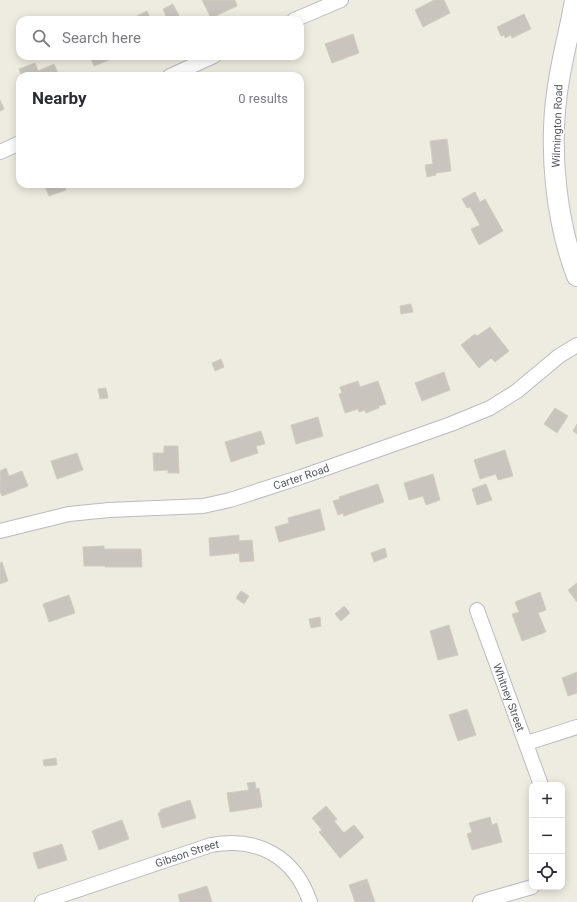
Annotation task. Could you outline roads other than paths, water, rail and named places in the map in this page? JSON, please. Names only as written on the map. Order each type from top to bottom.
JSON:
[{"type":"main road","name":"Wilmington Road","points":[[575,0],[557,88],[554,145],[556,179],[560,207],[566,240],[577,276]]},
{"type":"street","points":[[303,16],[341,0]]},
{"type":"street","points":[[179,72],[205,60]]},
{"type":"street","points":[[0,152],[16,145]]},
{"type":"street","name":"Carter Road","points":[[0,531],[69,514],[109,510],[203,506],[230,500],[451,424],[490,408],[517,391],[559,356],[577,345]]},
{"type":"street","name":"Whitney Street","points":[[477,610],[527,743],[540,782]]},
{"type":"street","points":[[527,743],[577,727]]},
{"type":"street","name":"Gibson Street","points":[[42,902],[211,845],[225,842],[237,842],[256,846],[282,859],[288,864],[302,884],[310,902]]},
{"type":"street","points":[[480,902],[529,888]]}]
